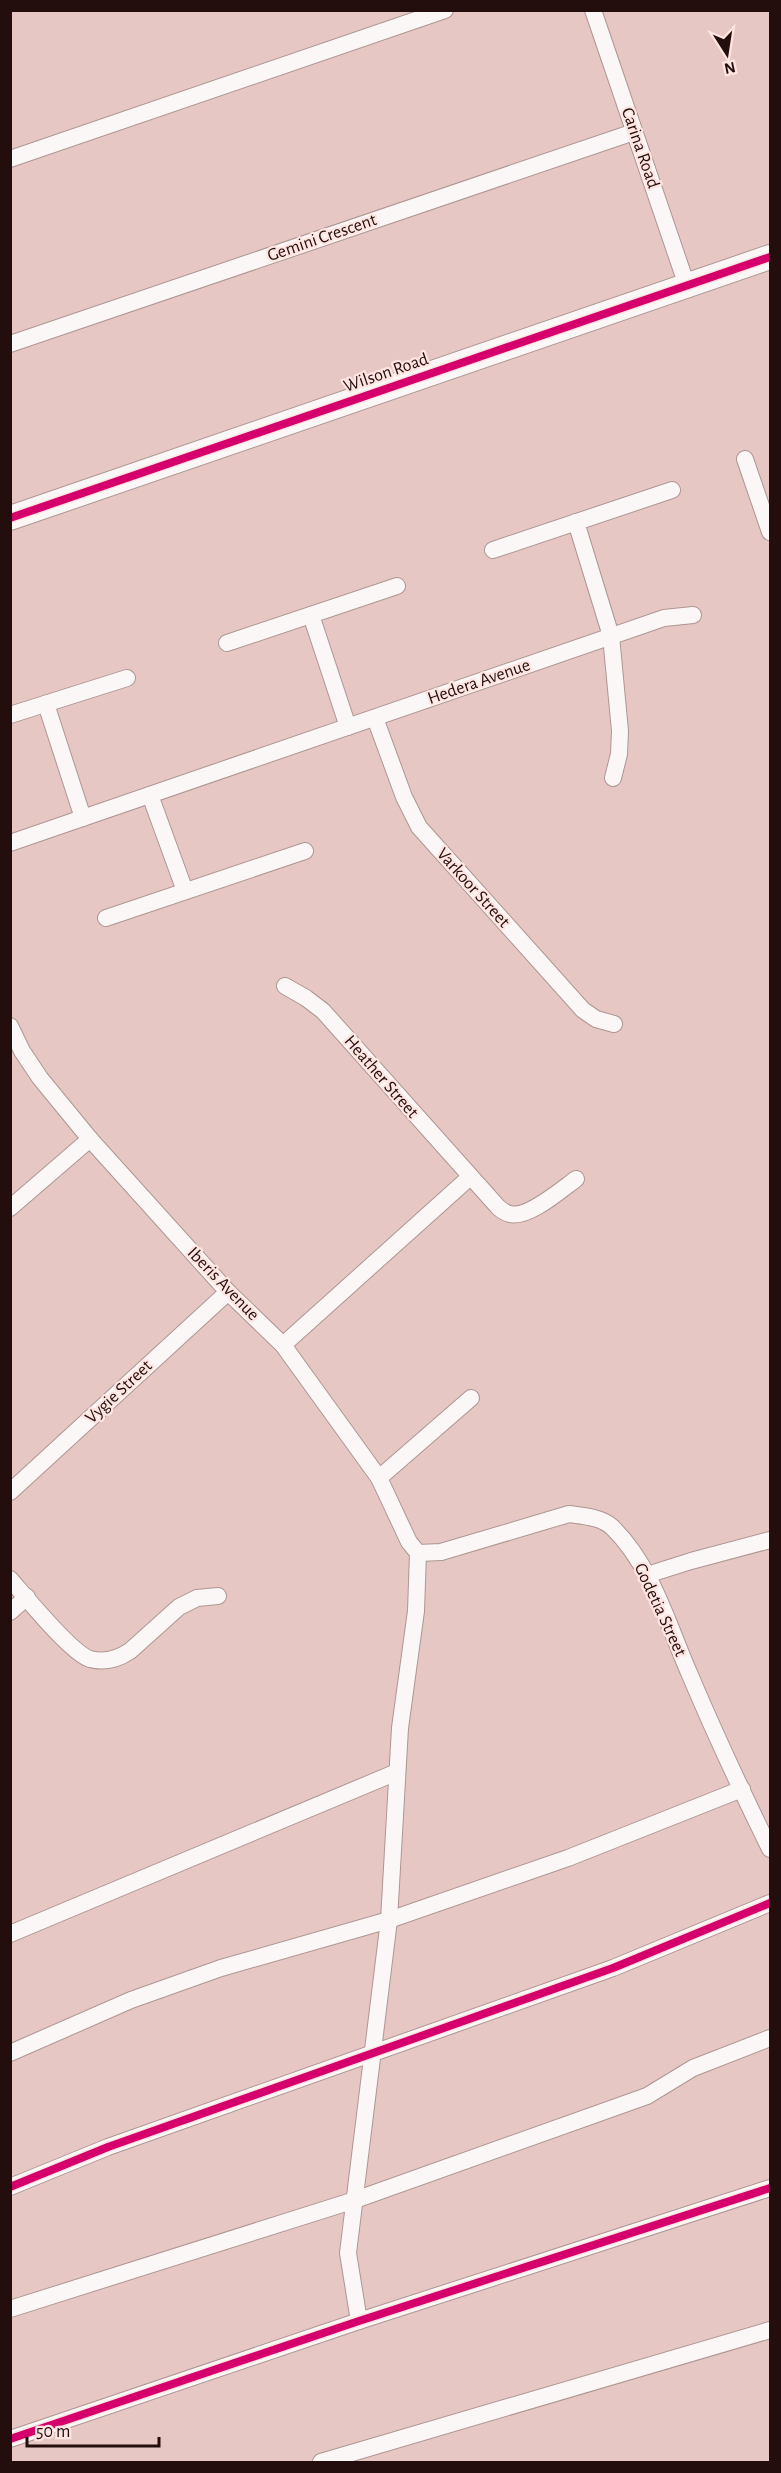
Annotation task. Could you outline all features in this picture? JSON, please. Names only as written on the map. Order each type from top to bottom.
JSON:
[{"type":"street","points":[[10,159],[445,10]]},
{"type":"street","name":"Carina Road","points":[[593,10],[687,286]]},
{"type":"street","name":"Gemini Crescent","points":[[10,344],[634,132]]},
{"type":"street","name":"Wilson Road","points":[[10,518],[771,257]]},
{"type":"street","points":[[745,459],[766,503],[771,532]]},
{"type":"street","points":[[493,550],[672,490]]},
{"type":"street","points":[[576,522],[611,636],[621,731],[619,754],[613,778]]},
{"type":"street","points":[[227,643],[397,586]]},
{"type":"street","points":[[311,615],[348,727]]},
{"type":"street","name":"Hedera Avenue","points":[[10,843],[664,618],[693,615]]},
{"type":"street","points":[[10,715],[127,678]]},
{"type":"street","points":[[46,704],[83,818]]},
{"type":"street","name":"Varkoor Street","points":[[375,718],[404,797],[419,827],[583,1010],[596,1019],[614,1024]]},
{"type":"street","points":[[150,795],[185,891]]},
{"type":"street","points":[[106,918],[305,851]]},
{"type":"street","name":"Heather Street","points":[[285,986],[323,1011],[470,1177],[498,1207],[508,1214],[517,1215],[545,1201],[576,1179]]},
{"type":"street","name":"Iberis Avenue","points":[[10,1026],[22,1051],[40,1078],[90,1138],[228,1292],[283,1345],[379,1478],[409,1542],[418,1553]]},
{"type":"street","points":[[10,1208],[90,1138]]},
{"type":"street","points":[[283,1345],[470,1177]]},
{"type":"street","name":"Vygie Street","points":[[10,1492],[228,1292]]},
{"type":"street","points":[[379,1478],[471,1398]]},
{"type":"street","name":"Godetia Street","points":[[418,1553],[441,1552],[569,1514],[590,1517],[610,1525],[631,1549],[647,1575],[707,1715],[771,1849]]},
{"type":"street","points":[[647,1575],[771,1540]]},
{"type":"street","points":[[359,2321],[348,2253],[389,1920],[399,1728],[416,1611],[418,1553]]},
{"type":"street","points":[[10,1579],[82,1655],[105,1661],[130,1652],[180,1607],[197,1598],[218,1596]]},
{"type":"street","points":[[10,1612],[27,1597]]},
{"type":"street","points":[[13,1929],[397,1772]]},
{"type":"street","points":[[10,2053],[131,2000],[221,1968],[389,1920],[568,1858],[742,1789]]},
{"type":"street","points":[[10,2187],[108,2147],[613,1968],[771,1903]]},
{"type":"street","points":[[10,2310],[355,2200],[647,2096],[693,2068],[771,2038]]},
{"type":"street","points":[[10,2439],[359,2321],[771,2188]]},
{"type":"street","points":[[321,2462],[771,2330]]},
{"type":"cycle path","points":[[10,518],[770,257]]},
{"type":"cycle path","points":[[10,2187],[108,2147],[613,1968],[770,1903]]},
{"type":"cycle path","points":[[10,2439],[359,2321],[770,2188]]}]
